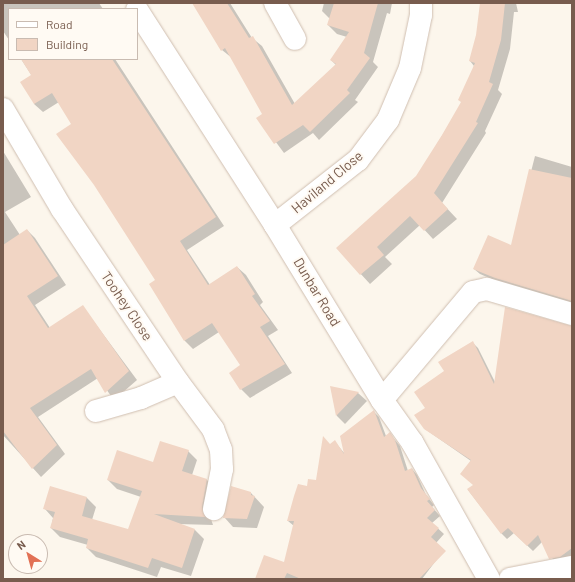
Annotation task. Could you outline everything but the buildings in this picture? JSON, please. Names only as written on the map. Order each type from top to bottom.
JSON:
[{"type":"street","points":[[275,3],[295,39]]},
{"type":"street","name":"Haviland Close","points":[[276,225],[358,160],[388,120],[410,68],[421,15],[421,3]]},
{"type":"street","name":"Dunbar Road","points":[[138,11],[276,225],[382,400],[412,442],[489,579]]},
{"type":"street","name":"Toohey Close","points":[[3,109],[62,209],[178,382],[213,429],[221,450],[222,469],[214,509]]},
{"type":"street","points":[[382,400],[473,292],[488,289],[572,314]]},
{"type":"street","points":[[96,411],[141,398],[178,382]]},
{"type":"street","points":[[510,579],[572,567]]}]
